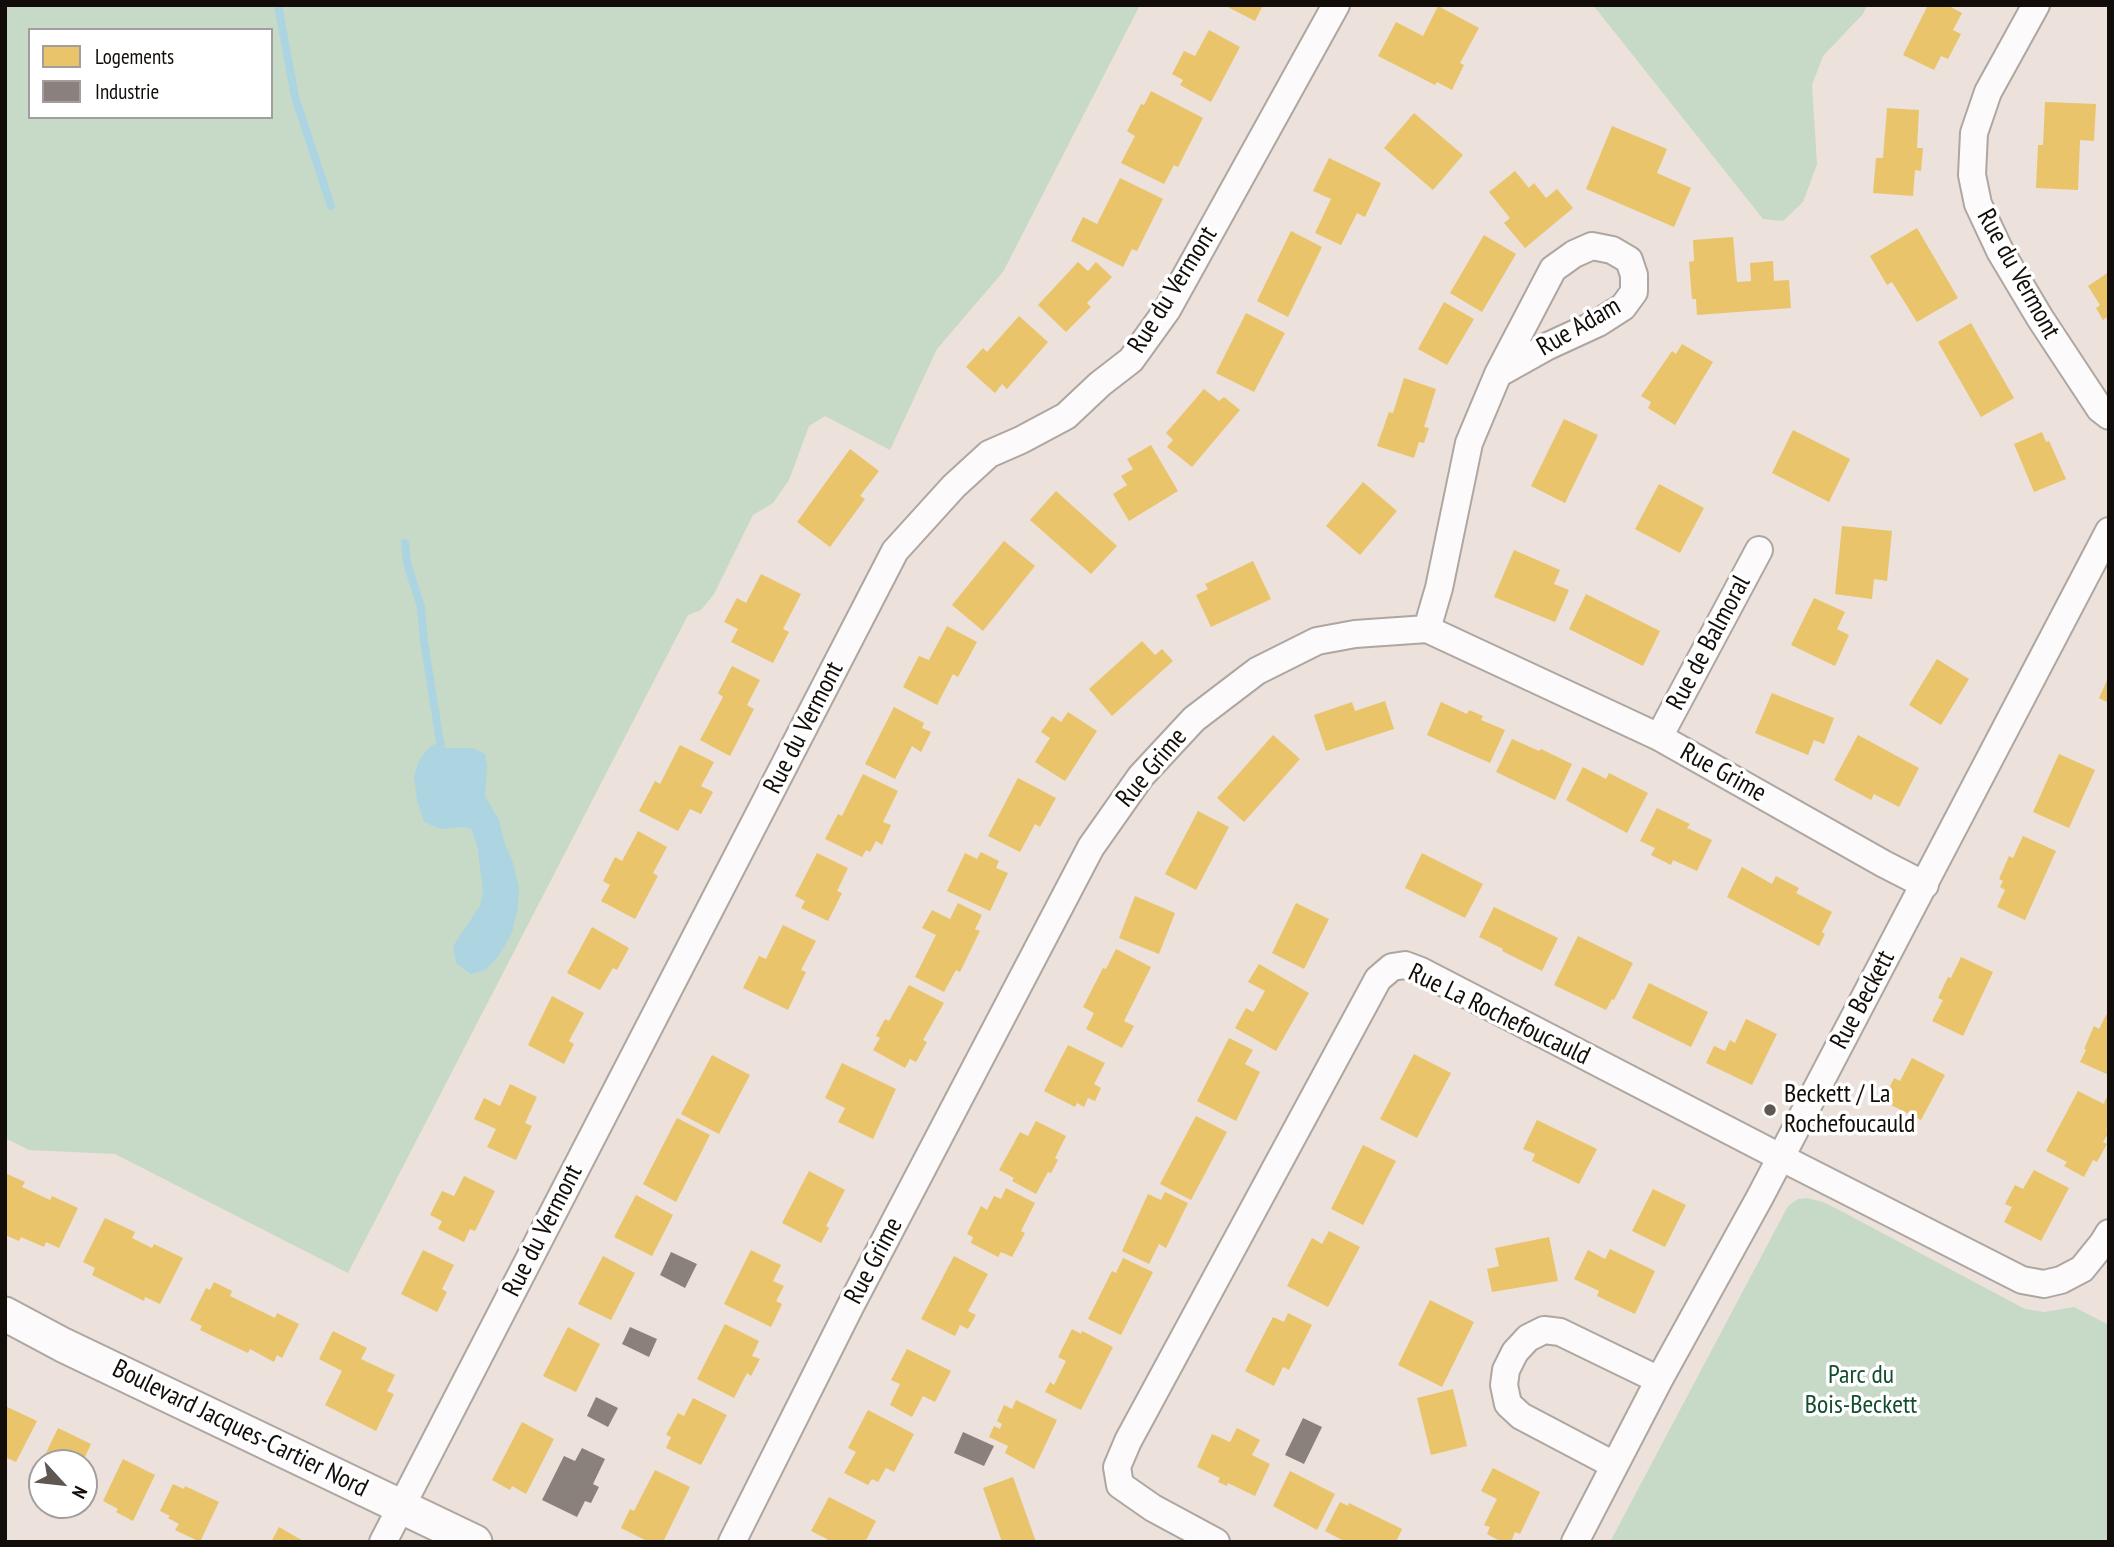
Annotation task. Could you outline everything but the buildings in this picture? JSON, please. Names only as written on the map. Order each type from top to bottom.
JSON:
[{"type":"street","name":"Rue du Vermont","points":[[383,1542],[895,551],[954,485],[989,454],[1066,416],[1130,360],[1167,310],[1336,5]]},
{"type":"street","name":"Rue du Vermont","points":[[2036,5],[1988,92],[1974,133],[1972,175],[1978,204],[2000,251],[2100,409],[2109,416]]},
{"type":"street","name":"Rue Adam","points":[[1427,629],[1440,588],[1469,443],[1498,374],[1553,269],[1574,254],[1592,246],[1612,250],[1629,260],[1634,275],[1634,292],[1623,307],[1598,323],[1548,346],[1498,374]]},
{"type":"street","name":"Rue Beckett","points":[[1575,1542],[1925,884],[2109,531]]},
{"type":"street","name":"Rue de Balmoral","points":[[1659,737],[1759,550]]},
{"type":"street","name":"Rue Grime","points":[[732,1542],[851,1305],[1091,846],[1141,776],[1194,719],[1257,671],[1317,641],[1354,634],[1427,629],[1659,737],[1884,864],[1925,884]]},
{"type":"street","name":"Rue La Rochefoucauld","points":[[1216,1542],[1153,1508],[1120,1485],[1116,1467],[1378,979],[1392,967],[1405,965],[1422,971],[2022,1280],[2044,1284],[2061,1280],[2082,1269],[2109,1233]]},
{"type":"street","name":"Boulevard Jacques-Cartier Nord","points":[[5,1314],[63,1345],[475,1542]]},
{"type":"street","points":[[1614,1465],[1521,1416],[1508,1404],[1504,1385],[1506,1370],[1515,1352],[1528,1338],[1544,1331],[1560,1332],[1659,1380]]},
{"type":"green space","points":[[5,5],[1140,5],[1003,272],[937,349],[890,450],[825,416],[809,426],[789,480],[773,503],[753,515],[714,594],[701,610],[688,615],[348,1273],[115,1154],[29,1150],[5,1138]]},
{"type":"green space","points":[[1593,5],[1867,5],[1863,14],[1823,56],[1812,85],[1817,164],[1803,202],[1783,221],[1763,219]]},
{"type":"green space","name":"Parc du Bois-Beckett","points":[[1807,1198],[1841,1211],[2025,1309],[2044,1312],[2074,1307],[2109,1325],[2109,1542],[1610,1542],[1788,1206],[1798,1199]]},
{"type":"water","points":[[444,740],[445,748],[473,748],[485,754],[485,796],[499,820],[519,889],[512,933],[498,957],[485,970],[471,974],[456,963],[453,946],[480,906],[483,890],[477,845],[471,829],[440,829],[424,822],[417,800],[414,776],[419,761],[429,747]]},
{"type":"waterway","points":[[278,5],[295,97],[331,206]]},
{"type":"waterway","points":[[405,543],[407,563],[421,607],[440,742]]},
{"type":"place","name":"Beckett / La Rochefoucauld","points":[[1770,1110]]}]
